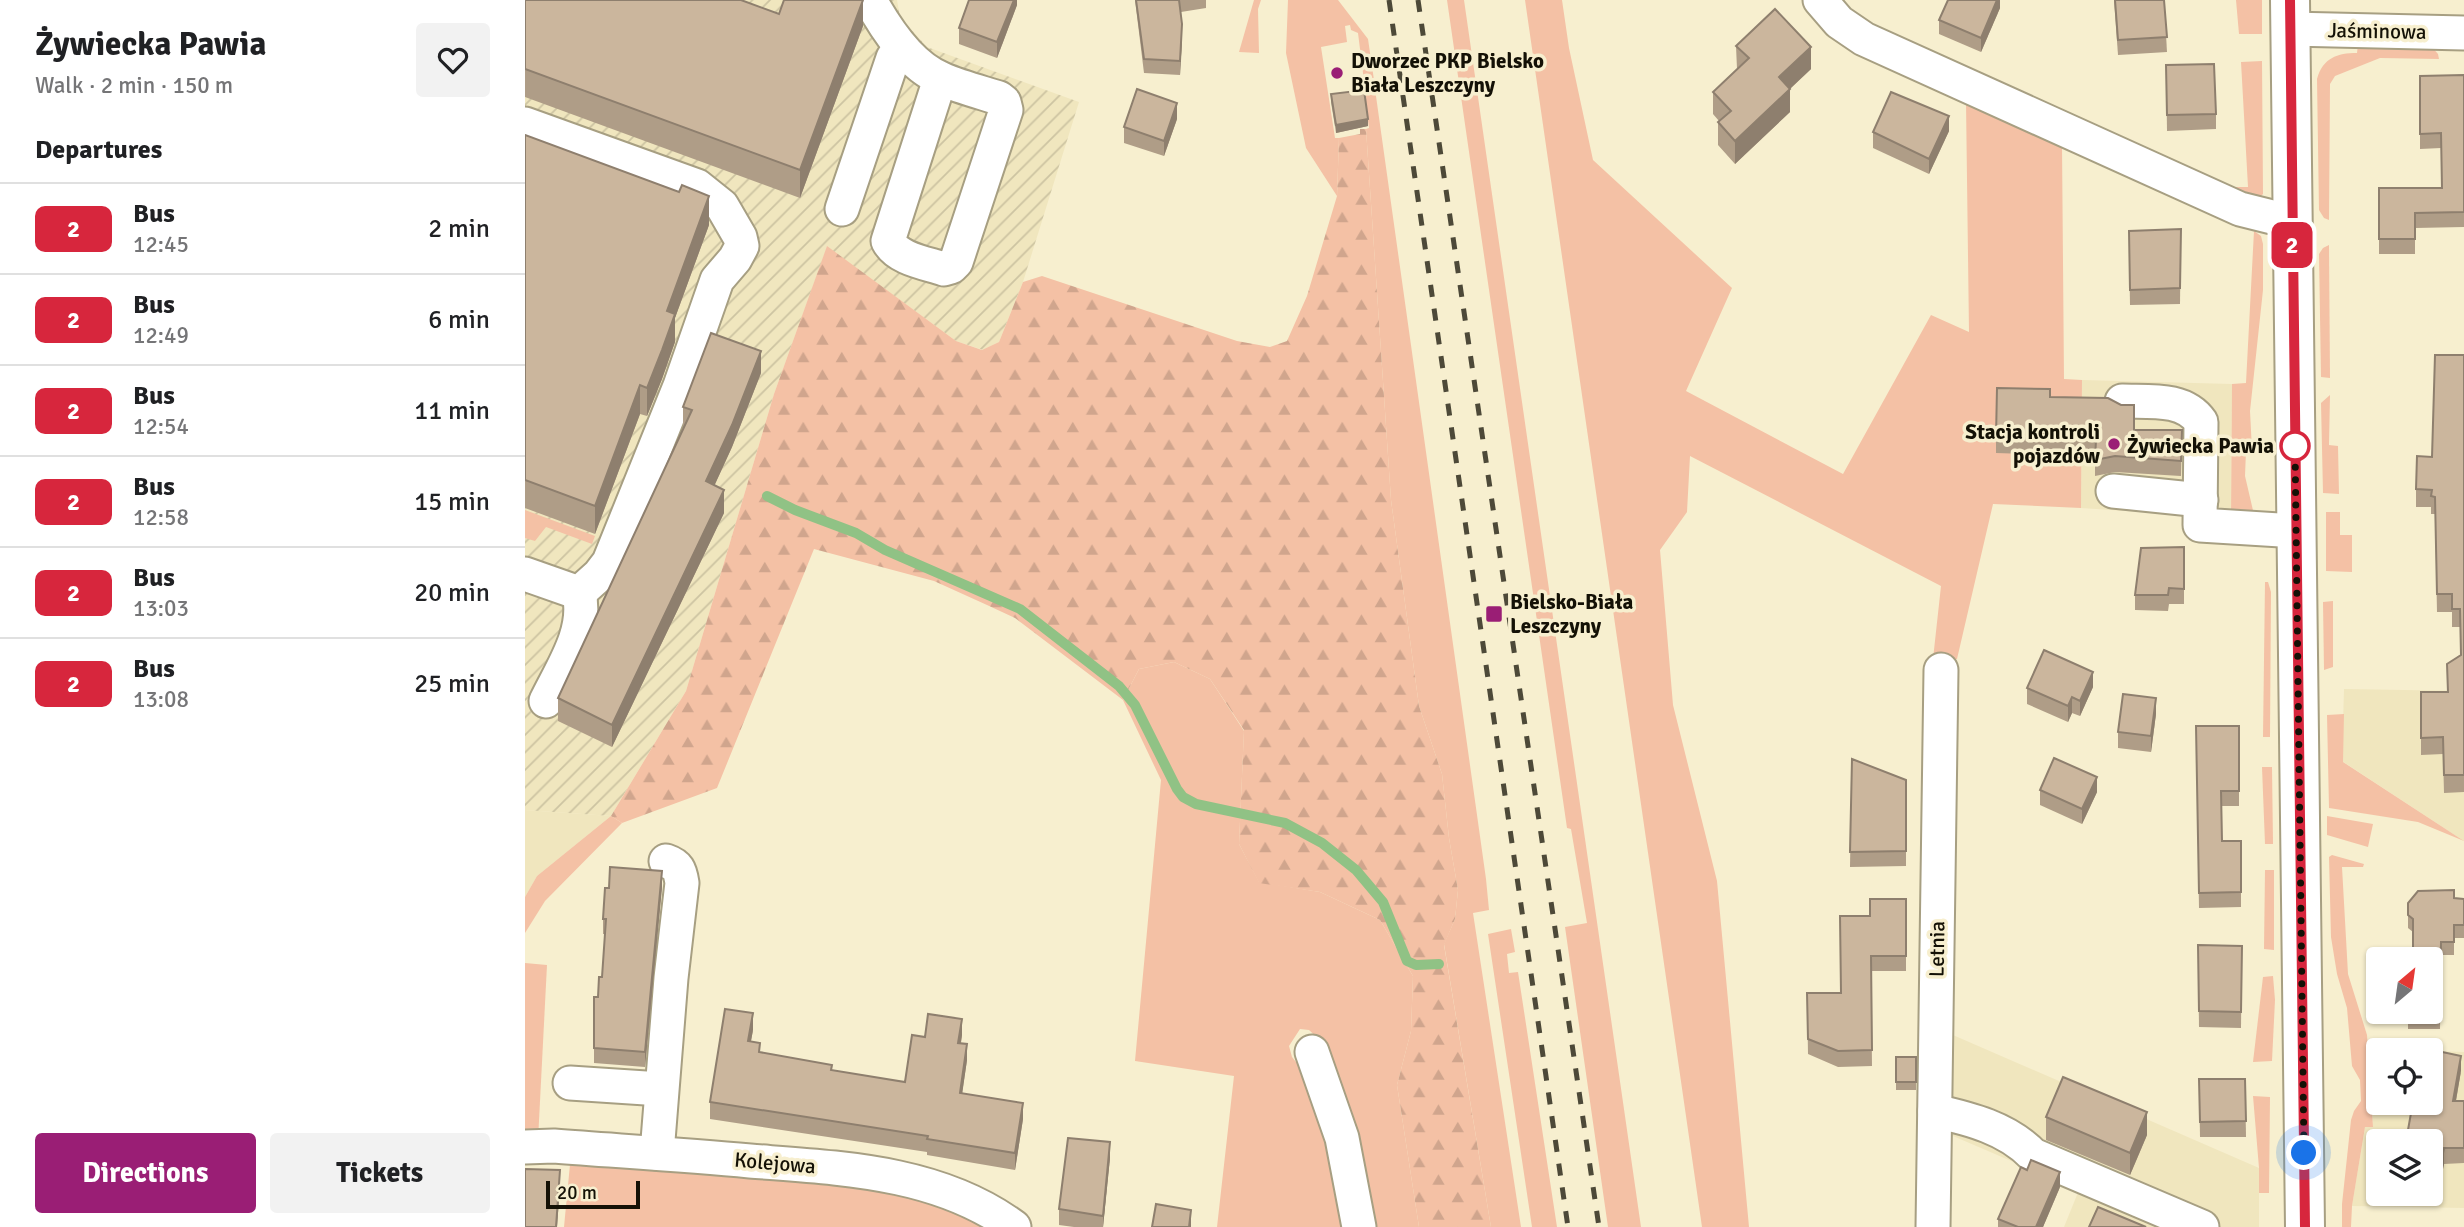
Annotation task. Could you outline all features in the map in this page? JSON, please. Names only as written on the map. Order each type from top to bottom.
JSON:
[{"type":"main road","points":[[2290,15],[2305,1227]]},
{"type":"street","points":[[870,0],[901,47],[924,68],[940,79],[999,98],[1006,110],[956,262],[944,269],[900,253],[891,247],[888,241],[940,79]]},
{"type":"street","points":[[1820,0],[1839,22],[1864,39],[2240,209],[2272,217],[2291,218]]},
{"type":"street","name":"Jaśminowa","points":[[2290,15],[2464,33]]},
{"type":"street","points":[[842,209],[893,58],[901,47]]},
{"type":"street","points":[[525,124],[697,186],[722,206],[740,237],[742,246],[736,259],[717,280],[680,386],[619,542],[609,562],[579,593]]},
{"type":"street","points":[[2122,401],[2178,404],[2194,412],[2201,422],[2200,525],[2296,531]]},
{"type":"street","points":[[2113,491],[2201,500]]},
{"type":"street","points":[[525,574],[579,593]]},
{"type":"street","points":[[546,701],[579,632],[582,605],[579,593]]},
{"type":"street","name":"Letnia","points":[[1933,1227],[1941,670]]},
{"type":"street","points":[[657,1153],[682,883],[681,872],[675,864],[666,861]]},
{"type":"street","points":[[1312,1052],[1342,1138],[1359,1227]]},
{"type":"street","points":[[570,1083],[661,1089]]},
{"type":"street","points":[[1935,1111],[1969,1119],[2011,1137],[2022,1143],[2033,1155],[2202,1227]]},
{"type":"street","name":"Kolejowa","points":[[525,1147],[554,1146],[849,1169],[930,1186],[964,1198],[1014,1227]]},
{"type":"shaded area","points":[[525,0],[897,0],[900,17],[927,47],[1079,102],[1023,282],[999,342],[983,350],[956,341],[827,247],[774,394],[686,691],[611,816],[525,810]]},
{"type":"shaded area","points":[[2082,380],[2232,384],[2231,518],[2081,508]]},
{"type":"shaded area","points":[[2344,689],[2464,691],[2464,841],[2342,761]]},
{"type":"shaded area","points":[[525,810],[611,816],[537,876],[525,897]]},
{"type":"shaded area","points":[[1946,1032],[2259,1168],[2259,1227],[2064,1227],[2079,1190],[1946,1133]]},
{"type":"shaded area","points":[[2443,1051],[2464,1052],[2464,1208],[2352,1206],[2365,1127],[2373,1127],[2372,1115],[2443,1115]]},
{"type":"green space","points":[[1254,0],[1261,0],[1258,9],[1259,53],[1239,52]]},
{"type":"green space","points":[[1288,0],[1338,0],[1368,39],[1374,80],[1364,81],[1358,33],[1351,30],[1350,25],[1345,26],[1347,42],[1321,47],[1335,138],[1339,138],[1337,196],[1306,148],[1286,53]]},
{"type":"green space","points":[[1447,0],[1464,0],[1641,1227],[1608,1227],[1565,927],[1587,923],[1571,829],[1567,828]]},
{"type":"green space","points":[[1525,0],[1562,0],[1569,48],[1593,160],[1732,288],[1686,391],[1843,474],[1931,315],[1969,332],[1966,102],[2062,145],[2064,379],[2082,380],[2081,508],[1993,504],[1957,659],[1933,659],[1941,586],[1690,456],[1687,512],[1660,550],[1673,705],[1717,881],[1749,1227],[1702,1227]]},
{"type":"green space","points":[[2236,0],[2262,0],[2262,34],[2239,34]]},
{"type":"green space","points":[[2358,44],[2431,46],[2439,59],[2380,58],[2335,76],[2330,84],[2329,220],[2324,218],[2319,210],[2317,79],[2327,62],[2343,54],[2357,53]]},
{"type":"green space","points":[[2262,61],[2263,194],[2258,199],[2229,187],[2248,187],[2241,62]]},
{"type":"green space","points":[[1375,89],[1486,879],[1489,910],[1473,913],[1521,1227],[1491,1227],[1444,944],[1455,919],[1458,890],[1442,774],[1419,706],[1391,500],[1366,129],[1369,128],[1364,91]]},
{"type":"green space","points":[[1360,129],[1366,129],[1391,500],[1419,706],[1442,774],[1458,890],[1455,919],[1444,945],[1491,1227],[1419,1227],[1397,1085],[1411,1031],[1413,976],[1380,920],[1320,892],[1259,883],[1239,844],[1244,730],[1210,679],[1174,662],[1139,669],[1123,700],[1015,618],[934,581],[814,549],[717,788],[622,823],[611,816],[686,691],[774,394],[827,246],[956,341],[982,350],[999,342],[1023,282],[1042,276],[1237,341],[1270,347],[1287,341],[1307,296],[1337,196],[1339,138],[1360,134]]},
{"type":"green space","points":[[2254,231],[2261,236],[2263,244],[2263,290],[2250,411],[2252,450],[2246,451],[2245,476],[2255,519],[2231,518],[2232,384],[2246,383]]},
{"type":"green space","points":[[2329,245],[2330,378],[2321,377],[2319,254]]},
{"type":"green space","points":[[2330,395],[2329,445],[2338,446],[2339,494],[2323,493],[2321,403]]},
{"type":"green space","points":[[525,510],[595,536],[592,544],[546,527],[535,541],[525,538]]},
{"type":"green space","points":[[2326,512],[2340,512],[2340,535],[2352,535],[2352,572],[2326,571]]},
{"type":"green space","points":[[2265,582],[2268,582],[2271,592],[2270,737],[2263,737]]},
{"type":"green space","points":[[2333,601],[2333,667],[2324,670],[2323,602]]},
{"type":"green space","points":[[1174,662],[1210,679],[1244,731],[1239,844],[1259,882],[1320,892],[1380,920],[1413,976],[1411,1031],[1397,1085],[1419,1227],[1367,1227],[1324,1044],[1309,1030],[1300,1029],[1289,1046],[1292,1057],[1319,1091],[1351,1227],[1217,1227],[1234,1076],[1135,1061],[1161,780],[1123,700],[1139,669]]},
{"type":"green space","points":[[2344,714],[2343,762],[2464,841],[2418,822],[2329,808],[2327,715]]},
{"type":"green space","points":[[2262,767],[2272,767],[2273,844],[2265,844]]},
{"type":"green space","points":[[611,816],[622,823],[545,901],[525,933],[525,897],[537,876]]},
{"type":"green space","points":[[2327,816],[2373,824],[2368,847],[2327,835]]},
{"type":"green space","points":[[2332,855],[2364,864],[2363,867],[2342,867],[2348,974],[2367,1035],[2366,1115],[2372,1115],[2373,1127],[2365,1127],[2351,1227],[2342,1227],[2342,1204],[2351,1120],[2361,1101],[2360,1080],[2352,1066],[2347,1008],[2337,974],[2331,937],[2329,857]]},
{"type":"green space","points":[[2265,870],[2274,870],[2274,950],[2264,949]]},
{"type":"green space","points":[[1511,929],[1515,952],[1507,954],[1509,973],[1518,972],[1557,1227],[1532,1227],[1488,934]]},
{"type":"green space","points":[[525,963],[547,965],[538,1140],[525,1140]]},
{"type":"green space","points":[[2273,976],[2275,1000],[2272,1061],[2253,1062],[2263,977]]},
{"type":"green space","points":[[2253,1096],[2270,1097],[2269,1193],[2259,1193]]},
{"type":"green space","points":[[571,1154],[848,1176],[1000,1227],[564,1227]]},
{"type":"building","points":[[525,0],[741,0],[779,14],[784,0],[863,0],[800,170],[525,69]]},
{"type":"building","points":[[969,0],[1014,0],[997,42],[959,28]]},
{"type":"building","points":[[1136,0],[1179,0],[1182,24],[1180,61],[1144,59]]},
{"type":"building","points":[[1948,0],[1997,0],[1981,38],[1939,20]]},
{"type":"building","points":[[2115,0],[2164,0],[2167,37],[2118,40]]},
{"type":"building","points":[[1775,9],[1811,47],[1779,77],[1790,89],[1735,141],[1718,122],[1731,111],[1713,92],[1749,58],[1736,46]]},
{"type":"building","points":[[2214,64],[2216,114],[2167,115],[2166,65]]},
{"type":"building","points":[[2464,75],[2464,212],[2415,213],[2415,239],[2379,239],[2379,188],[2442,188],[2441,133],[2420,134],[2420,76]]},
{"type":"building","points":[[1137,89],[1177,103],[1164,141],[1124,127]]},
{"type":"building","points":[[1364,90],[1368,119],[1336,125],[1331,94]]},
{"type":"building","points":[[1891,92],[1949,116],[1929,159],[1873,132]]},
{"type":"building","points":[[525,135],[679,192],[682,185],[709,196],[667,311],[675,314],[662,350],[647,388],[640,385],[595,506],[525,480]]},
{"type":"building","points":[[2181,229],[2180,288],[2130,290],[2129,231]]},
{"type":"building","points":[[711,333],[761,351],[732,425],[706,481],[724,490],[612,725],[558,698],[692,410],[683,407]]},
{"type":"building","points":[[2435,355],[2464,355],[2464,775],[2444,775],[2443,737],[2421,738],[2421,692],[2448,692],[2447,664],[2461,655],[2460,609],[2452,609],[2452,594],[2437,594],[2435,497],[2431,496],[2432,490],[2416,489],[2417,456],[2432,457]]},
{"type":"building","points":[[1997,388],[2050,389],[2050,397],[2108,398],[2121,405],[2134,405],[2134,430],[2182,430],[2181,461],[2115,456],[2095,460],[2096,440],[1996,437]]},
{"type":"building","points":[[2184,547],[2184,589],[2169,588],[2168,595],[2135,595],[2141,548]]},
{"type":"building","points":[[2044,650],[2093,672],[2080,701],[2072,697],[2068,706],[2027,688]]},
{"type":"building","points":[[2123,694],[2156,698],[2151,736],[2118,732]]},
{"type":"building","points":[[2196,726],[2239,726],[2239,791],[2221,791],[2222,841],[2241,841],[2241,892],[2199,893]]},
{"type":"building","points":[[2054,758],[2097,777],[2082,809],[2040,790]]},
{"type":"building","points":[[1852,759],[1906,780],[1906,851],[1850,852]]},
{"type":"building","points":[[610,867],[662,871],[645,1052],[594,1048],[594,997],[598,997],[599,977],[602,977],[605,888],[609,888]]},
{"type":"building","points":[[2454,890],[2454,898],[2464,899],[2464,925],[2454,925],[2454,942],[2441,942],[2441,947],[2413,947],[2413,919],[2408,915],[2408,903],[2418,891]]},
{"type":"building","points":[[1870,899],[1906,899],[1906,956],[1871,956],[1872,1050],[1838,1051],[1808,1039],[1807,993],[1841,993],[1840,916],[1870,916]]},
{"type":"building","points":[[2198,945],[2242,946],[2241,1012],[2199,1011]]},
{"type":"building","points":[[725,1009],[753,1013],[748,1041],[760,1043],[759,1052],[832,1065],[831,1070],[905,1082],[912,1035],[925,1037],[928,1014],[962,1019],[958,1043],[967,1044],[960,1093],[1023,1103],[1015,1153],[927,1139],[928,1136],[710,1102]]},
{"type":"building","points":[[2443,1052],[2461,1056],[2453,1101],[2464,1101],[2464,1148],[2444,1148],[2443,1153],[2443,1129],[2408,1129],[2411,1115],[2443,1115]]},
{"type":"building","points":[[1896,1057],[1916,1057],[1916,1082],[1896,1082]]},
{"type":"building","points":[[2063,1077],[2147,1112],[2130,1153],[2046,1117]]},
{"type":"building","points":[[2199,1079],[2245,1079],[2246,1121],[2200,1122]]},
{"type":"building","points":[[1068,1138],[1110,1142],[1103,1216],[1059,1209]]},
{"type":"building","points":[[2031,1160],[2060,1172],[2036,1227],[2018,1227],[1998,1219],[2021,1167],[2027,1170]]},
{"type":"building","points":[[525,1169],[560,1170],[556,1227],[525,1227]]},
{"type":"building","points":[[1156,1204],[1191,1210],[1189,1227],[1152,1227]]},
{"type":"building","points":[[2098,1207],[2146,1227],[2089,1227]]},
{"type":"waterway","points":[[767,496],[795,510],[856,533],[885,550],[1020,609],[1119,686],[1135,705],[1183,797],[1196,804],[1285,823],[1322,843],[1356,870],[1383,902],[1407,961],[1416,965],[1439,964]]},
{"type":"railway","points":[[1389,0],[1568,1227]]},
{"type":"railway","points":[[1418,0],[1599,1227]]},
{"type":"bus line","name":"2","points":[[2290,0],[2305,1227]]},
{"type":"place","name":"Dworzec PKP Bielsko Biała Leszczyny","points":[[1337,73]]},
{"type":"place","name":"Stacja kontroli pojazdów","points":[[2114,444]]},
{"type":"place","name":"Żywiecka Pawia","points":[[2295,446]]},
{"type":"place","name":"Bielsko-Biała Leszczyny","points":[[1494,614]]},
{"type":"route","points":[[2295,446],[2304,1153]]}]
